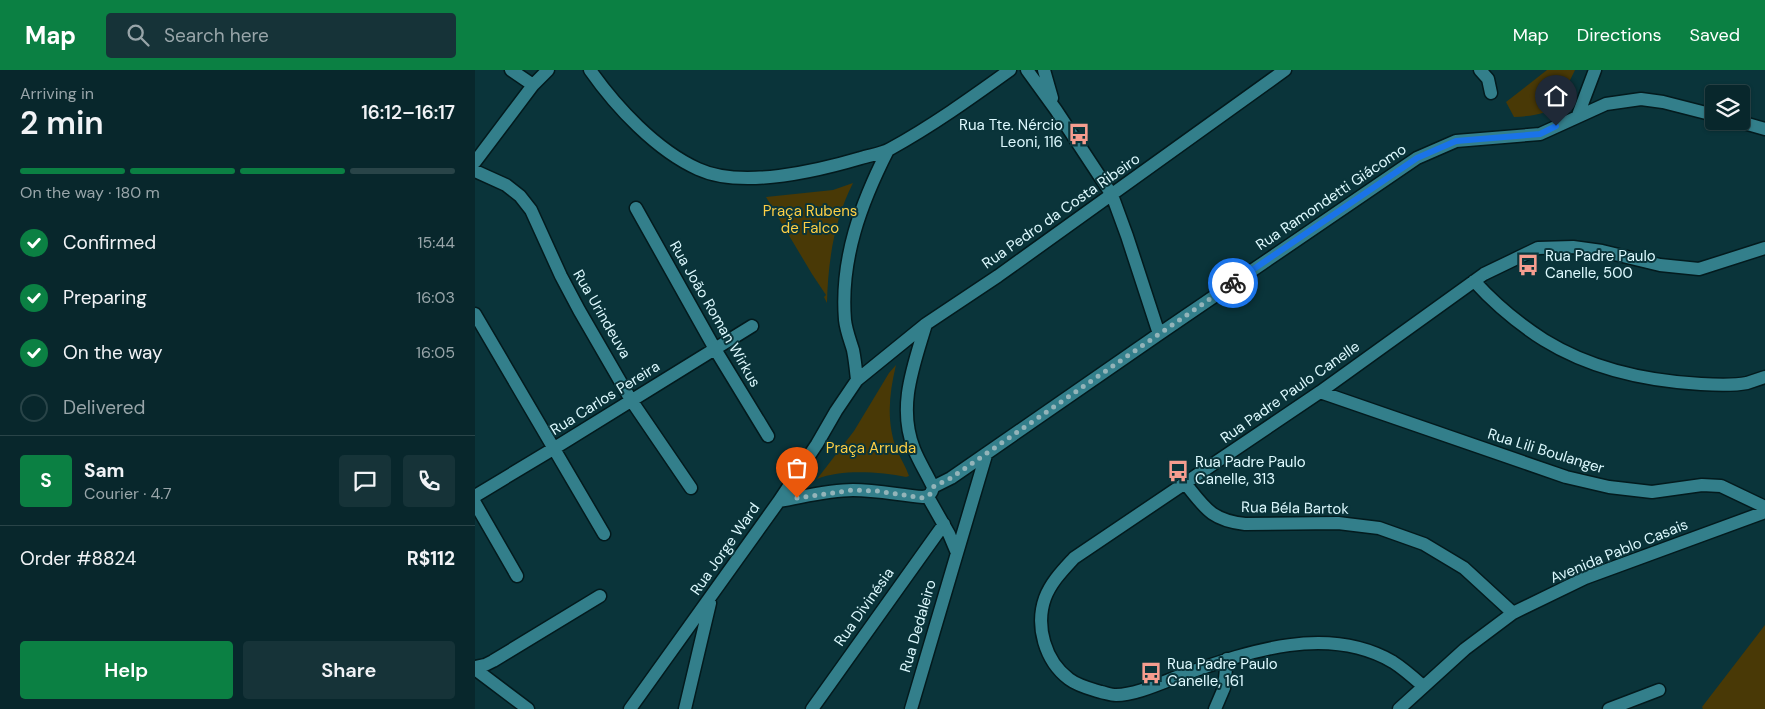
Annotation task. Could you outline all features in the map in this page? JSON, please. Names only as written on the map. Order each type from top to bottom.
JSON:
[{"type":"street","points":[[511,70],[533,85]]},
{"type":"street","points":[[475,162],[533,85],[548,70]]},
{"type":"street","points":[[589,70],[603,89],[640,128],[677,158],[699,170],[723,176],[751,178],[828,168],[888,150],[956,108],[1010,70]]},
{"type":"street","points":[[1027,70],[1112,195],[1159,334]]},
{"type":"street","points":[[1044,70],[1056,110]]},
{"type":"street","name":"Rua Pedro da Costa Ribeiro","points":[[857,380],[926,324],[998,276],[1285,70]]},
{"type":"street","points":[[1480,70],[1487,79],[1491,93]]},
{"type":"street","points":[[1578,115],[1595,70]]},
{"type":"street","name":"Rua Ramondetti Giácomo","points":[[931,492],[1417,158],[1456,141],[1540,134],[1578,115],[1606,104],[1641,99],[1663,102],[1705,113]]},
{"type":"street","points":[[1750,125],[1765,129]]},
{"type":"street","points":[[857,380],[853,350],[845,322],[844,301],[848,252],[866,194],[888,150]]},
{"type":"street","name":"Rua Urindeuva","points":[[475,171],[505,184],[520,196],[531,210],[561,276],[631,400],[691,488]]},
{"type":"street","name":"Rua João Roman Wirkus","points":[[636,208],[715,349],[768,436]]},
{"type":"street","name":"Rua Padre Paulo Canelle","points":[[1423,686],[1394,663],[1366,650],[1336,643],[1300,642],[1227,659],[1137,691],[1116,695],[1092,690],[1070,680],[1056,667],[1042,633],[1041,614],[1045,596],[1057,575],[1075,558],[1321,392],[1484,274],[1538,248],[1573,246],[1660,265],[1699,270],[1765,248]]},
{"type":"street","points":[[1474,281],[1491,300],[1544,340],[1593,363],[1635,376],[1685,383],[1715,385],[1746,383],[1765,377]]},
{"type":"street","points":[[475,314],[553,450],[604,534]]},
{"type":"street","points":[[926,324],[908,386],[906,414],[914,450],[957,553]]},
{"type":"street","name":"Rua Carlos Pereira","points":[[475,496],[553,450],[752,326]]},
{"type":"street","name":"Rua Jorge Ward","points":[[630,709],[779,501],[857,380]]},
{"type":"street","name":"Rua Lili Boulanger","points":[[1321,392],[1566,477],[1609,488],[1652,492],[1702,485],[1721,486],[1765,507]]},
{"type":"street","name":"Rua Dedaleiro","points":[[911,709],[985,455]]},
{"type":"street","name":"Rua Béla Bartok","points":[[1185,483],[1206,509],[1220,519],[1227,521],[1245,524],[1338,523],[1379,528],[1424,544],[1464,568],[1513,613]]},
{"type":"street","points":[[779,501],[853,490],[877,491],[923,498],[931,492]]},
{"type":"street","points":[[475,503],[517,576]]},
{"type":"street","name":"Avenida Pablo Casais","points":[[1399,709],[1465,649],[1513,613],[1585,578],[1765,512]]},
{"type":"street","name":"Rua Divinésia","points":[[812,709],[944,524]]},
{"type":"street","points":[[475,668],[493,662],[600,596]]},
{"type":"street","points":[[685,709],[711,596]]},
{"type":"street","points":[[1215,709],[1225,688],[1227,659]]},
{"type":"street","points":[[475,668],[528,709]]},
{"type":"street","points":[[1609,709],[1659,690]]},
{"type":"green space","points":[[1547,70],[1575,70],[1559,100],[1548,111],[1529,116],[1514,117],[1506,102]]},
{"type":"green space","name":"Praça Rubens de Falco","points":[[853,183],[846,197],[833,242],[827,303],[824,297],[826,295],[766,197],[833,190]]},
{"type":"green space","name":"Praça Arruda","points":[[896,365],[890,397],[891,429],[897,451],[909,476],[849,473],[817,479],[854,431],[889,373]]},
{"type":"green space","points":[[1765,625],[1765,709],[1703,709],[1702,707]]},
{"type":"way so far","points":[[797,498],[853,490],[928,497],[932,493],[933,487],[951,478],[1233,283]]},
{"type":"place","name":"Rua Tte. Nércio Leoni, 116","points":[[1079,134]]},
{"type":"place","name":"Rua Padre Paulo Canelle, 500","points":[[1528,265]]},
{"type":"place","name":"Rua Padre Paulo Canelle, 313","points":[[1178,471]]},
{"type":"place","name":"Rua Padre Paulo Canelle, 161","points":[[1151,673]]},
{"type":"route","points":[[1233,283],[1417,158],[1436,148],[1456,141],[1540,134],[1556,126]]}]
